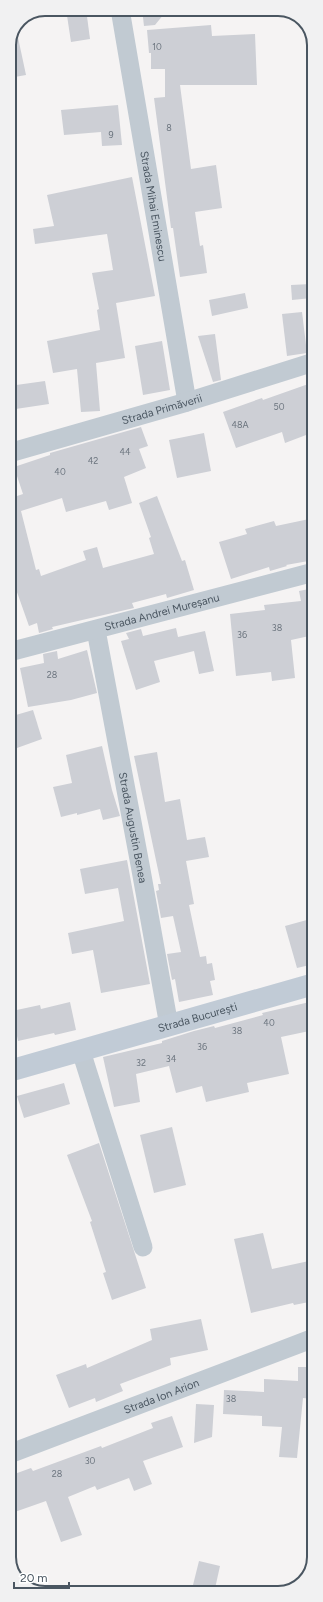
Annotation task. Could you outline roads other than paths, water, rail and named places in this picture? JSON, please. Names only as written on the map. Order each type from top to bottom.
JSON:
[{"type":"main road","name":"Strada București","points":[[16,1069],[307,986]]},
{"type":"street","name":"Strada Mihai Eminescu","points":[[121,16],[187,402]]},
{"type":"street","name":"Strada Primăverii","points":[[16,451],[187,402],[307,364]]},
{"type":"street","name":"Strada Andrei Mureșanu","points":[[16,650],[307,574]]},
{"type":"street","name":"Strada Augustin Benea","points":[[96,630],[140,862],[169,1026]]},
{"type":"street","points":[[81,1051],[143,1247]]},
{"type":"street","name":"Strada Ion Arion","points":[[16,1451],[307,1341]]}]
